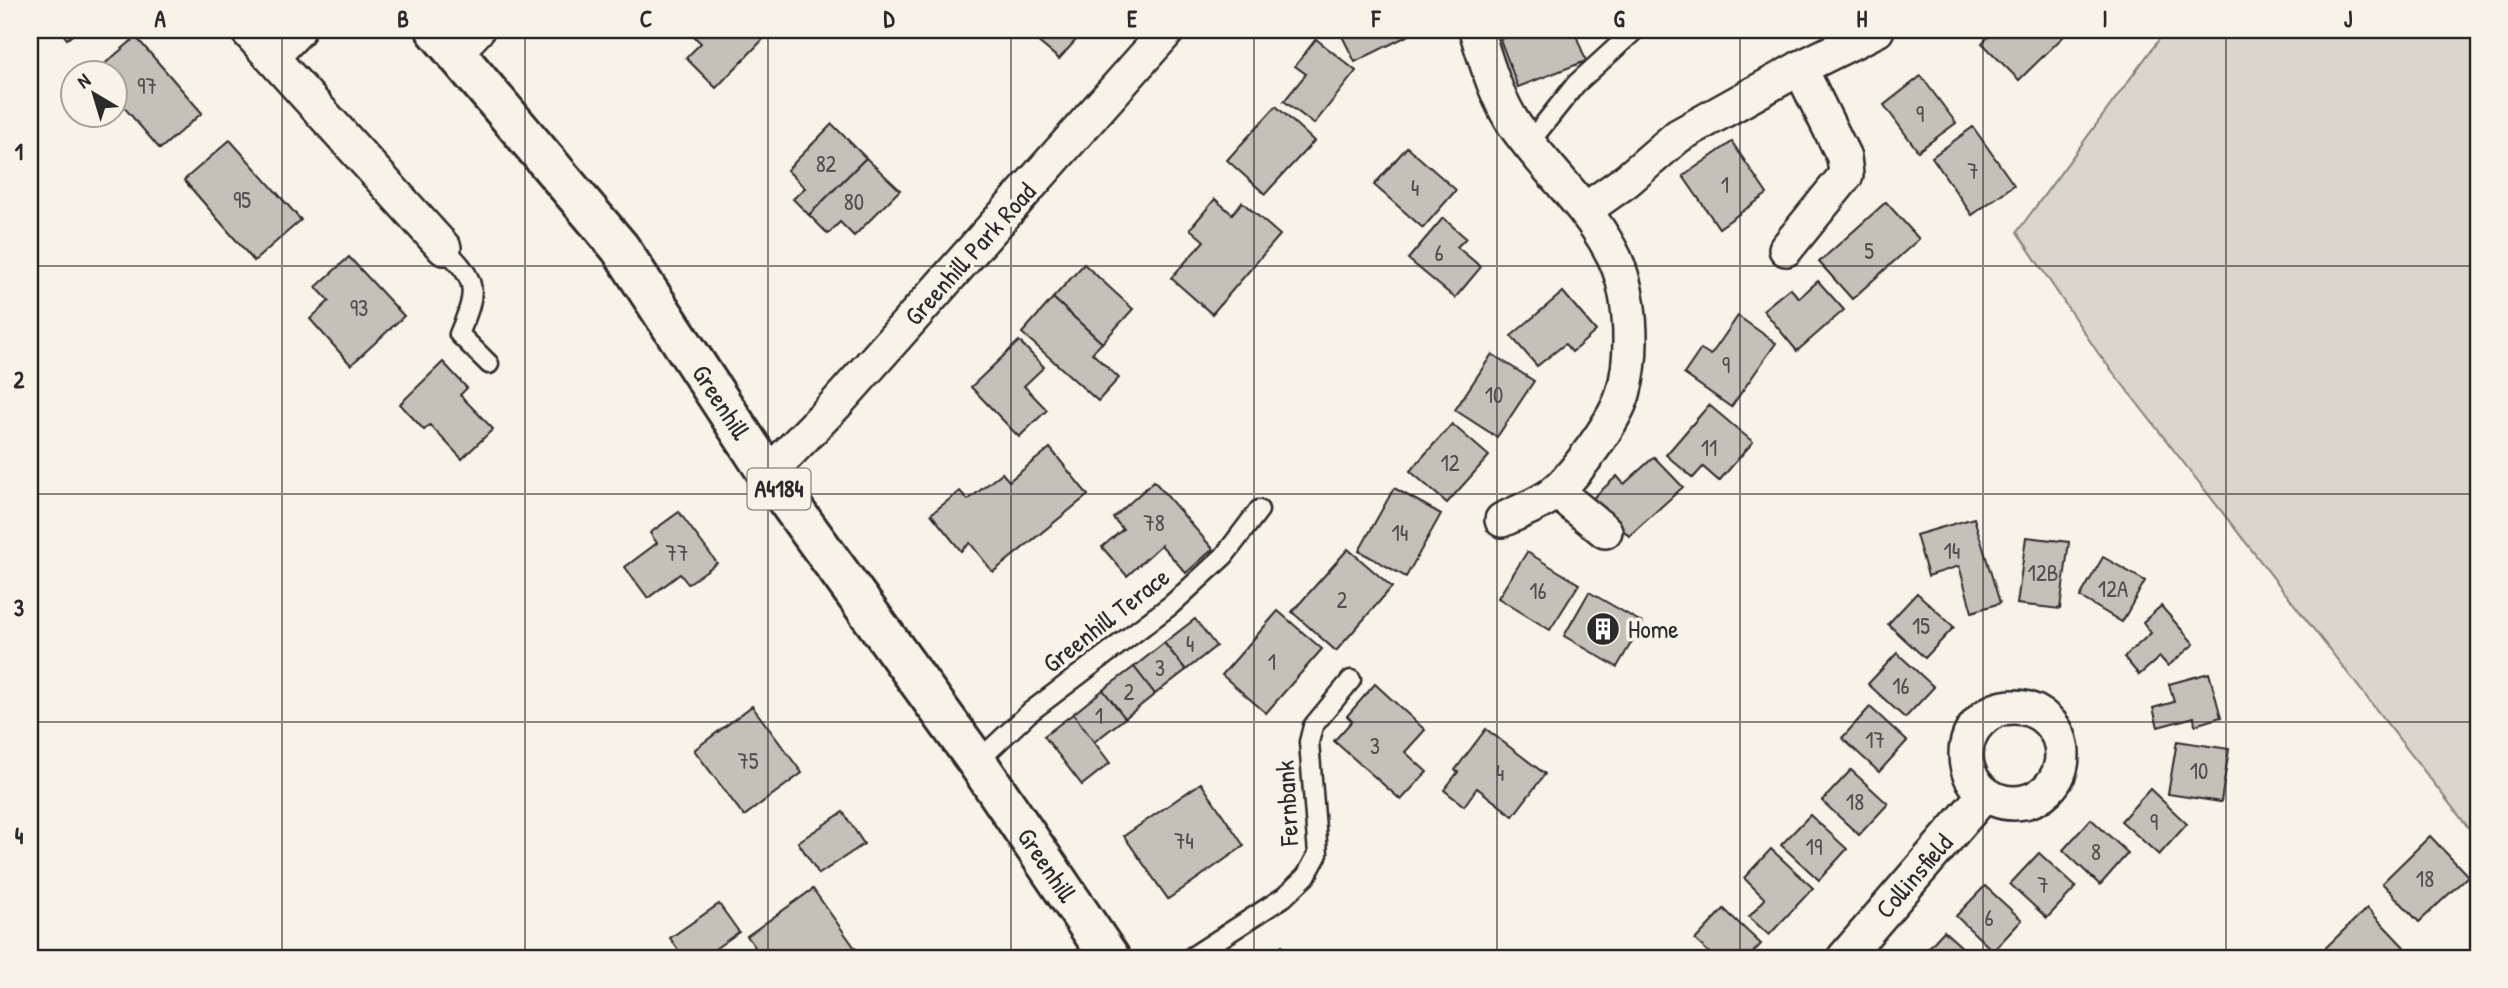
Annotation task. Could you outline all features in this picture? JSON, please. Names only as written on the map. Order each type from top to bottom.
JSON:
[{"type":"main road","name":"Greenhill","points":[[456,37],[620,248],[768,474],[977,762],[1110,958]]},
{"type":"street","points":[[247,30],[444,248]]},
{"type":"street","points":[[272,57],[298,30]]},
{"type":"street","name":"Greenhill Park Road","points":[[768,474],[837,403],[1168,30]]},
{"type":"street","points":[[1476,30],[1489,72],[1515,126],[1585,210],[1612,251],[1626,295],[1631,347],[1622,395],[1598,440],[1556,492],[1502,520]]},
{"type":"street","points":[[1585,210],[1626,181],[1678,136],[1800,68],[1877,30]]},
{"type":"street","points":[[1786,249],[1846,175],[1843,157],[1800,68]]},
{"type":"street","points":[[1556,492],[1605,531]]},
{"type":"street","name":"Collinsfield","points":[[1843,958],[1985,793]]},
{"type":"lane","points":[[1529,143],[1577,84],[1633,32]]},
{"type":"lane","points":[[444,248],[466,270],[471,285],[471,307],[459,334],[489,364]]},
{"type":"lane","name":"Greenhill Terace","points":[[977,762],[1030,712],[1171,605],[1224,556],[1259,510]]},
{"type":"lane","name":"Fernbank","points":[[1190,958],[1284,897],[1307,876],[1318,854],[1309,742],[1313,726],[1351,680]]},
{"type":"shaded area","points":[[2166,30],[2478,30],[2478,840],[2098,353],[2017,232]]},
{"type":"building","points":[[60,30],[79,30],[67,39]]},
{"type":"building","points":[[687,30],[772,30],[716,88],[686,58],[701,43]]},
{"type":"building","points":[[1024,30],[1085,30],[1059,59]]},
{"type":"building","points":[[1339,30],[1419,30],[1355,62]]},
{"type":"building","points":[[1525,30],[1574,30],[1586,61],[1518,87],[1500,39]]},
{"type":"building","points":[[1995,30],[2070,30],[2019,80],[1982,43]]},
{"type":"building","points":[[136,37],[202,113],[160,149],[130,114],[130,60],[109,60]]},
{"type":"building","points":[[1316,39],[1356,71],[1314,124],[1284,101],[1306,74],[1295,66]]},
{"type":"building","points":[[1921,76],[1956,123],[1918,151],[1884,105]]},
{"type":"building","points":[[1276,106],[1314,141],[1265,194],[1227,160]]},
{"type":"building","points":[[832,124],[866,158],[809,215],[793,199],[805,188],[787,170]]},
{"type":"building","points":[[1973,127],[2014,185],[1972,215],[1932,157]]},
{"type":"building","points":[[230,140],[301,220],[254,261],[184,180]]},
{"type":"building","points":[[1732,142],[1767,194],[1719,228],[1683,176]]},
{"type":"building","points":[[1407,147],[1456,190],[1423,228],[1374,185]]},
{"type":"building","points":[[866,158],[900,190],[854,236],[840,222],[828,234],[809,215]]},
{"type":"building","points":[[1215,199],[1232,214],[1242,202],[1280,235],[1212,314],[1171,278],[1204,241],[1190,229]]},
{"type":"building","points":[[1886,202],[1919,239],[1852,299],[1819,262]]},
{"type":"building","points":[[1443,218],[1466,238],[1457,247],[1481,267],[1455,298],[1408,259]]},
{"type":"building","points":[[349,257],[404,316],[351,365],[310,319],[329,301],[316,287]]},
{"type":"building","points":[[1084,264],[1133,309],[1102,343],[1053,298]]},
{"type":"building","points":[[1818,281],[1844,310],[1797,351],[1763,310],[1790,288],[1799,298]]},
{"type":"building","points":[[1563,292],[1596,331],[1572,352],[1565,344],[1537,366],[1511,336]]},
{"type":"building","points":[[1053,298],[1102,343],[1092,353],[1119,378],[1098,401],[1022,333]]},
{"type":"building","points":[[1738,316],[1776,343],[1731,407],[1684,374],[1701,349],[1711,355]]},
{"type":"building","points":[[1019,341],[1044,367],[1024,386],[1047,410],[1019,437],[971,387]]},
{"type":"building","points":[[1492,354],[1534,381],[1497,437],[1455,410]]},
{"type":"building","points":[[443,362],[467,388],[460,395],[493,429],[462,459],[430,425],[424,430],[400,404]]},
{"type":"building","points":[[1709,405],[1753,442],[1719,481],[1703,467],[1693,478],[1666,455]]},
{"type":"building","points":[[1452,424],[1489,456],[1447,503],[1410,471]]},
{"type":"building","points":[[1050,448],[1088,495],[993,572],[970,543],[961,551],[931,514],[960,491],[968,500],[1002,473],[1009,481]]},
{"type":"building","points":[[1654,457],[1683,487],[1629,536],[1593,498],[1617,476],[1624,484]]},
{"type":"building","points":[[1154,481],[1213,549],[1186,573],[1161,545],[1127,576],[1102,547],[1123,529],[1113,518]]},
{"type":"building","points":[[1394,488],[1441,514],[1406,577],[1359,551]]},
{"type":"building","points":[[679,512],[717,563],[688,584],[680,574],[648,598],[625,567],[657,543],[650,533]]},
{"type":"building","points":[[1974,518],[2000,603],[1972,612],[1959,566],[1928,576],[1916,535]]},
{"type":"building","points":[[2026,537],[2069,542],[2060,609],[2017,604]]},
{"type":"building","points":[[1348,549],[1392,587],[1336,651],[1292,612]]},
{"type":"building","points":[[1527,552],[1579,584],[1550,630],[1498,598]]},
{"type":"building","points":[[2103,557],[2145,581],[2122,622],[2080,597]]},
{"type":"building","name":"Home","points":[[1589,592],[1643,623],[1617,667],[1564,636]]},
{"type":"building","points":[[1917,593],[1954,627],[1925,658],[1888,624]]},
{"type":"building","points":[[2161,606],[2194,644],[2168,666],[2160,657],[2139,675],[2124,657],[2151,633],[2143,622]]},
{"type":"building","points":[[1278,611],[1322,649],[1266,713],[1222,675]]},
{"type":"building","points":[[1195,619],[1216,646],[1186,670],[1164,643]]},
{"type":"building","points":[[1164,643],[1186,670],[1155,694],[1134,667]]},
{"type":"building","points":[[1897,653],[1934,687],[1905,718],[1868,684]]},
{"type":"building","points":[[1134,667],[1155,694],[1125,718],[1103,690]]},
{"type":"building","points":[[2209,673],[2221,717],[2195,725],[2194,717],[2158,727],[2153,708],[2174,702],[2169,684]]},
{"type":"building","points":[[1375,684],[1425,730],[1405,752],[1427,772],[1401,800],[1334,741],[1352,721],[1347,716]]},
{"type":"building","points":[[1103,690],[1125,718],[1094,742],[1073,714]]},
{"type":"building","points":[[752,706],[802,773],[744,816],[694,750]]},
{"type":"building","points":[[1870,707],[1907,741],[1879,772],[1842,738]]},
{"type":"building","points":[[1073,714],[1110,763],[1082,785],[1044,736]]},
{"type":"building","points":[[1486,729],[1545,774],[1513,816],[1477,788],[1464,806],[1444,790],[1458,772],[1455,770]]},
{"type":"building","points":[[2177,741],[2229,749],[2221,802],[2168,794]]},
{"type":"building","points":[[1851,770],[1888,804],[1859,835],[1822,801]]},
{"type":"building","points":[[1201,783],[1244,846],[1168,899],[1124,836]]},
{"type":"building","points":[[2150,789],[2187,824],[2159,855],[2121,821]]},
{"type":"building","points":[[843,812],[864,844],[819,874],[798,842]]},
{"type":"building","points":[[1810,815],[1847,849],[1819,880],[1781,845]]},
{"type":"building","points":[[2091,819],[2128,853],[2100,885],[2063,850]]},
{"type":"building","points":[[2430,836],[2468,876],[2419,922],[2382,883]]},
{"type":"building","points":[[1771,849],[1813,888],[1769,935],[1749,917],[1765,899],[1744,878]]},
{"type":"building","points":[[2039,853],[2076,887],[2047,918],[2010,884]]},
{"type":"building","points":[[1985,886],[2022,920],[1993,951],[1956,916]]},
{"type":"building","points":[[813,889],[862,958],[763,958],[747,936]]},
{"type":"building","points":[[719,904],[739,932],[702,958],[684,958],[670,938]]},
{"type":"building","points":[[2367,908],[2404,947],[2392,958],[2321,958],[2318,955]]},
{"type":"building","points":[[1724,909],[1761,944],[1748,958],[1715,958],[1695,940]]},
{"type":"building","points":[[1944,931],[1974,958],[1919,958]]},
{"type":"building","points":[[1282,946],[1292,958],[1267,958]]},
{"type":"place","name":"Home","points":[[1603,629]]}]
